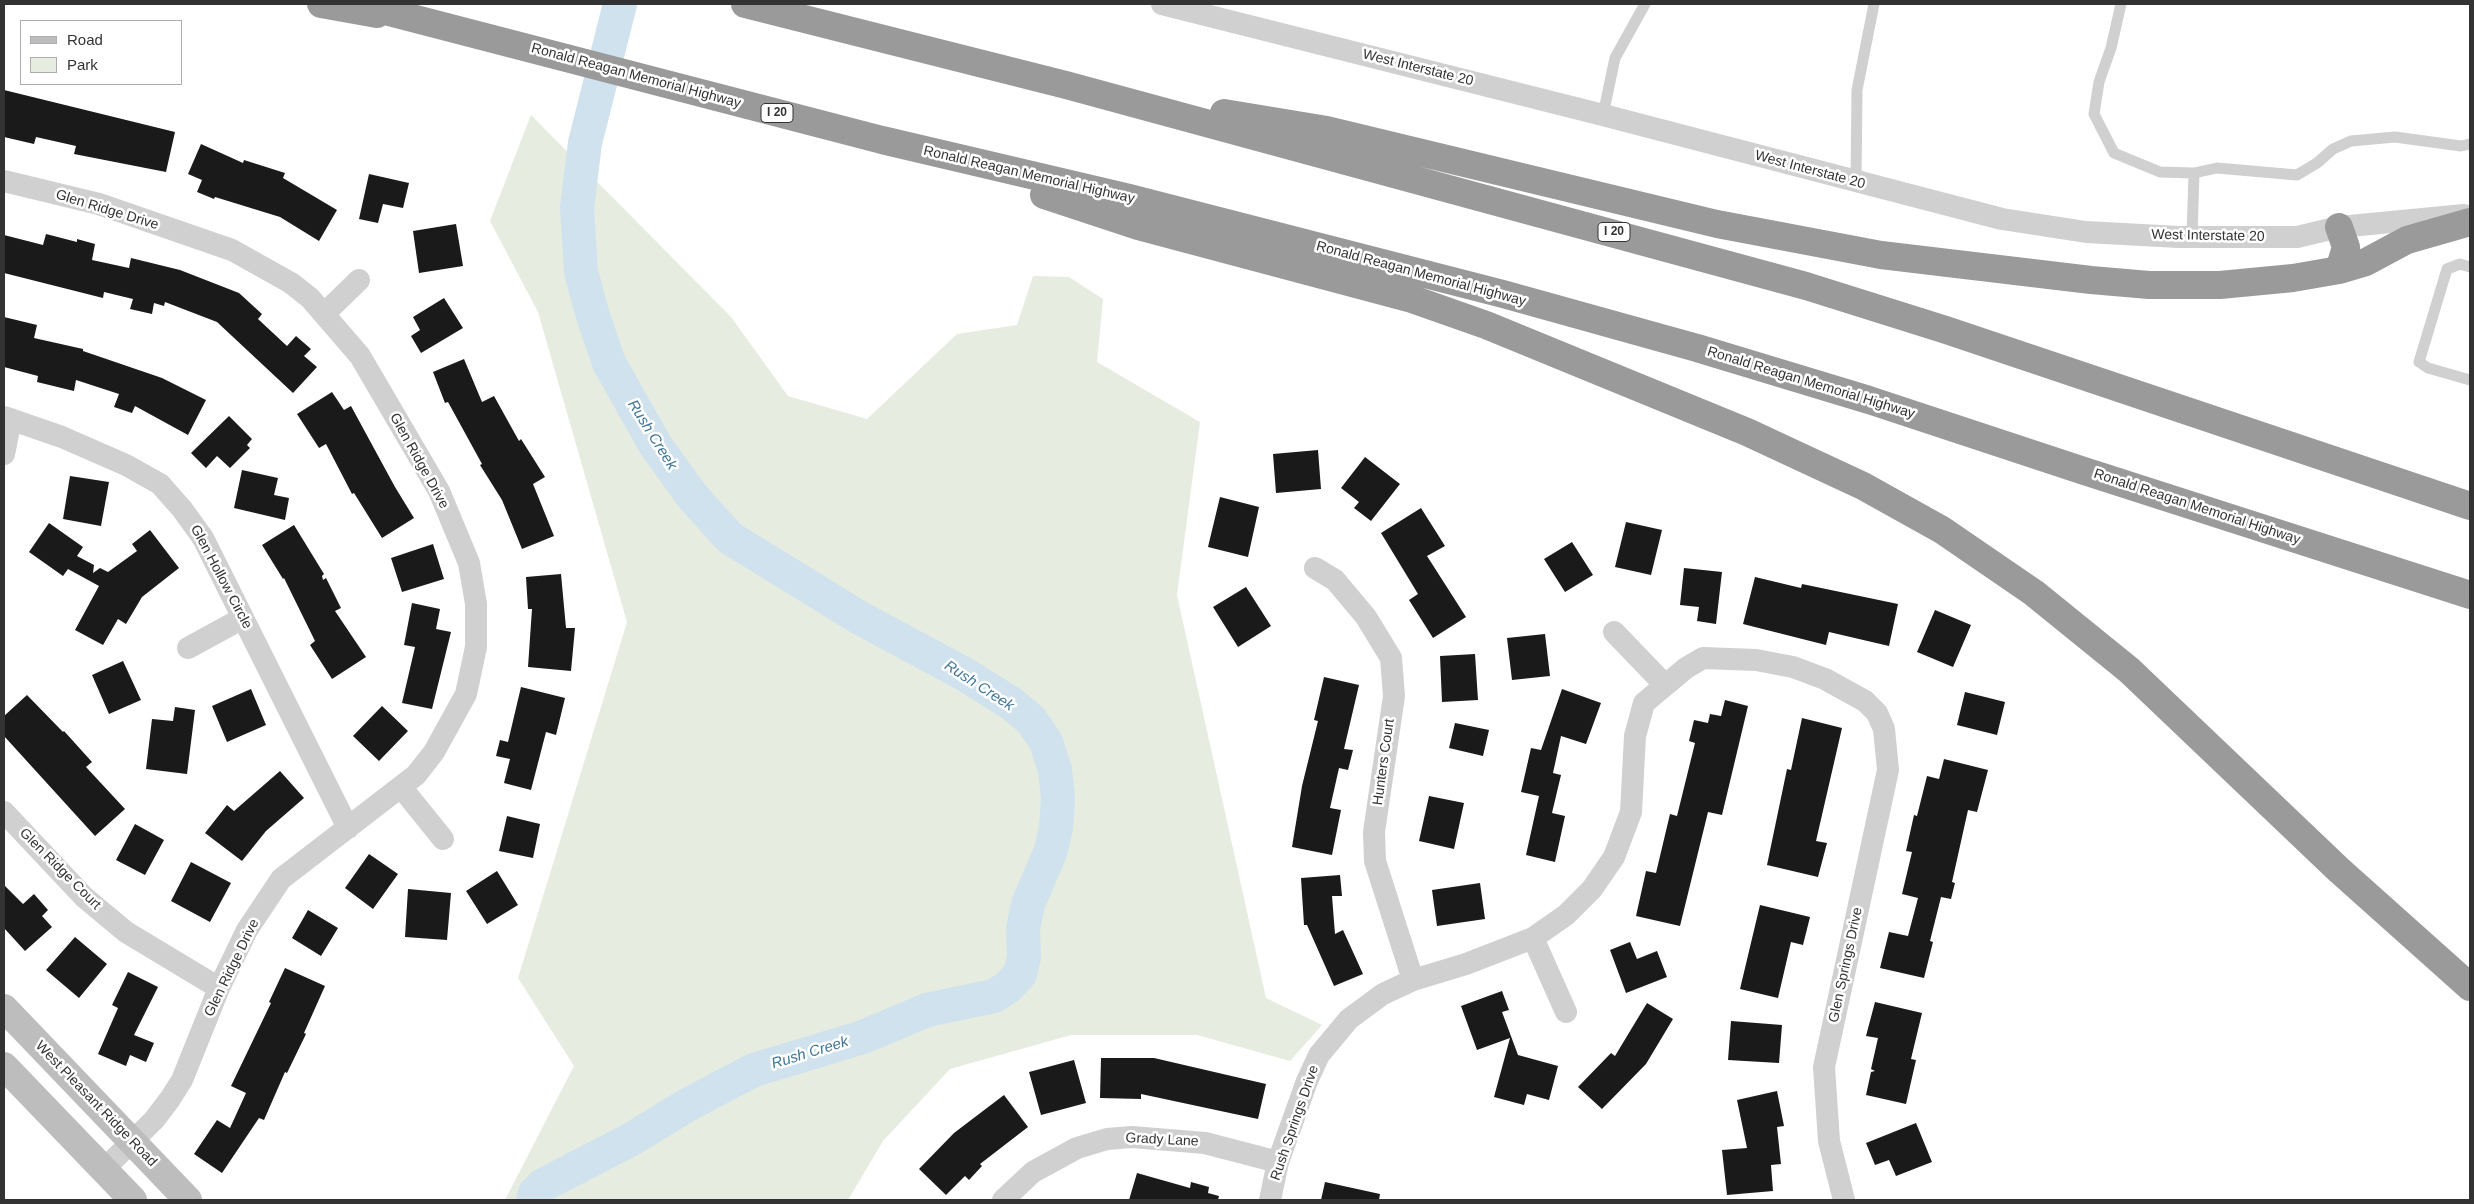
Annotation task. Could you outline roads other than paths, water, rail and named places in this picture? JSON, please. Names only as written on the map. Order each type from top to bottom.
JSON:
[{"type":"highway","points":[[321,4],[434,24]]},
{"type":"highway","name":"Ronald Reagan Memorial Highway","points":[[358,4],[882,140],[1168,208],[1503,294],[1707,351],[1869,400],[2470,594]]},
{"type":"highway","name":"I 20","points":[[744,4],[1066,85],[1806,286],[1946,330],[2470,506]]},
{"type":"highway","points":[[1066,85],[1327,130],[1717,224],[1881,255],[2040,276],[2149,285],[2220,285],[2294,278],[2339,270],[2366,262],[2406,240],[2470,222]]},
{"type":"highway","points":[[882,140],[1138,226],[1403,296],[1486,325],[1747,432],[1863,486],[1942,530],[2034,593],[2129,670],[2339,870],[2470,987]]},
{"type":"highway","points":[[2339,227],[2346,247],[2339,270]]},
{"type":"main road","name":"West Pleasant Ridge Road","points":[[4,1008],[188,1200]]},
{"type":"main road","points":[[4,1066],[133,1200]]},
{"type":"street","name":"West Interstate 20","points":[[1162,4],[1603,115],[2002,219],[2086,232],[2192,237],[2297,237],[2339,227],[2470,214]]},
{"type":"street","name":"Glen Ridge Drive","points":[[4,182],[99,204],[232,250],[291,282],[310,298],[360,356],[439,491],[469,563],[476,604],[476,647],[466,694],[434,752],[416,776],[281,879],[247,930],[219,988],[182,1080],[154,1120],[104,1170]]},
{"type":"street","points":[[324,314],[359,280]]},
{"type":"street","points":[[4,454],[7,418]]},
{"type":"street","name":"Glen Hollow Circle","points":[[7,418],[62,437],[160,484],[182,509],[203,538],[348,828]]},
{"type":"street","name":"Hunters Court","points":[[1315,568],[1335,580],[1366,616],[1392,658],[1394,696],[1374,832],[1376,861],[1413,980]]},
{"type":"street","points":[[188,648],[243,618]]},
{"type":"street","points":[[1614,632],[1665,685]]},
{"type":"street","name":"Rush Springs Drive","points":[[1270,1200],[1278,1162],[1306,1081],[1319,1055],[1349,1019],[1383,994],[1413,980],[1466,964],[1533,938],[1566,915],[1592,890],[1614,858],[1631,812],[1635,736],[1644,703],[1665,685],[1703,658],[1756,660],[1793,667],[1825,679],[1865,701],[1877,713],[1884,729]]},
{"type":"street","name":"Glen Springs Drive","points":[[1844,1200],[1829,1141],[1825,1106],[1824,1067],[1888,770],[1884,729]]},
{"type":"street","points":[[401,787],[443,838]]},
{"type":"street","name":"Glen Ridge Court","points":[[4,812],[84,897],[119,926],[219,988]]},
{"type":"street","points":[[1533,938],[1566,1012]]},
{"type":"street","name":"Grady Lane","points":[[1003,1200],[1033,1172],[1077,1148],[1107,1139],[1132,1137],[1205,1143],[1278,1162]]},
{"type":"lane","points":[[1603,115],[1615,58],[1645,4]]},
{"type":"lane","points":[[1856,182],[1857,90],[1874,4]]},
{"type":"lane","points":[[2121,4],[2111,48],[2099,82],[2094,114],[2114,153],[2160,172],[2194,173],[2217,168],[2296,175],[2317,163],[2333,149],[2351,141],[2395,137],[2461,146],[2470,144]]},
{"type":"lane","points":[[2192,237],[2194,173]]},
{"type":"lane","points":[[2470,267],[2460,264],[2448,269],[2419,362],[2428,368],[2470,380]]},
{"type":"waterway","name":"Rush Creek","points":[[533,1200],[535,1193],[543,1185],[630,1140],[689,1104],[754,1070],[863,1037],[927,1010],[994,996],[1008,987],[1020,974],[1024,957],[1023,929],[1028,904],[1050,853],[1056,828],[1058,798],[1055,770],[1046,742],[1031,720],[1012,704],[966,675],[860,618],[730,538],[692,496],[656,446],[609,363],[581,272],[577,208],[585,143],[620,4]]}]
